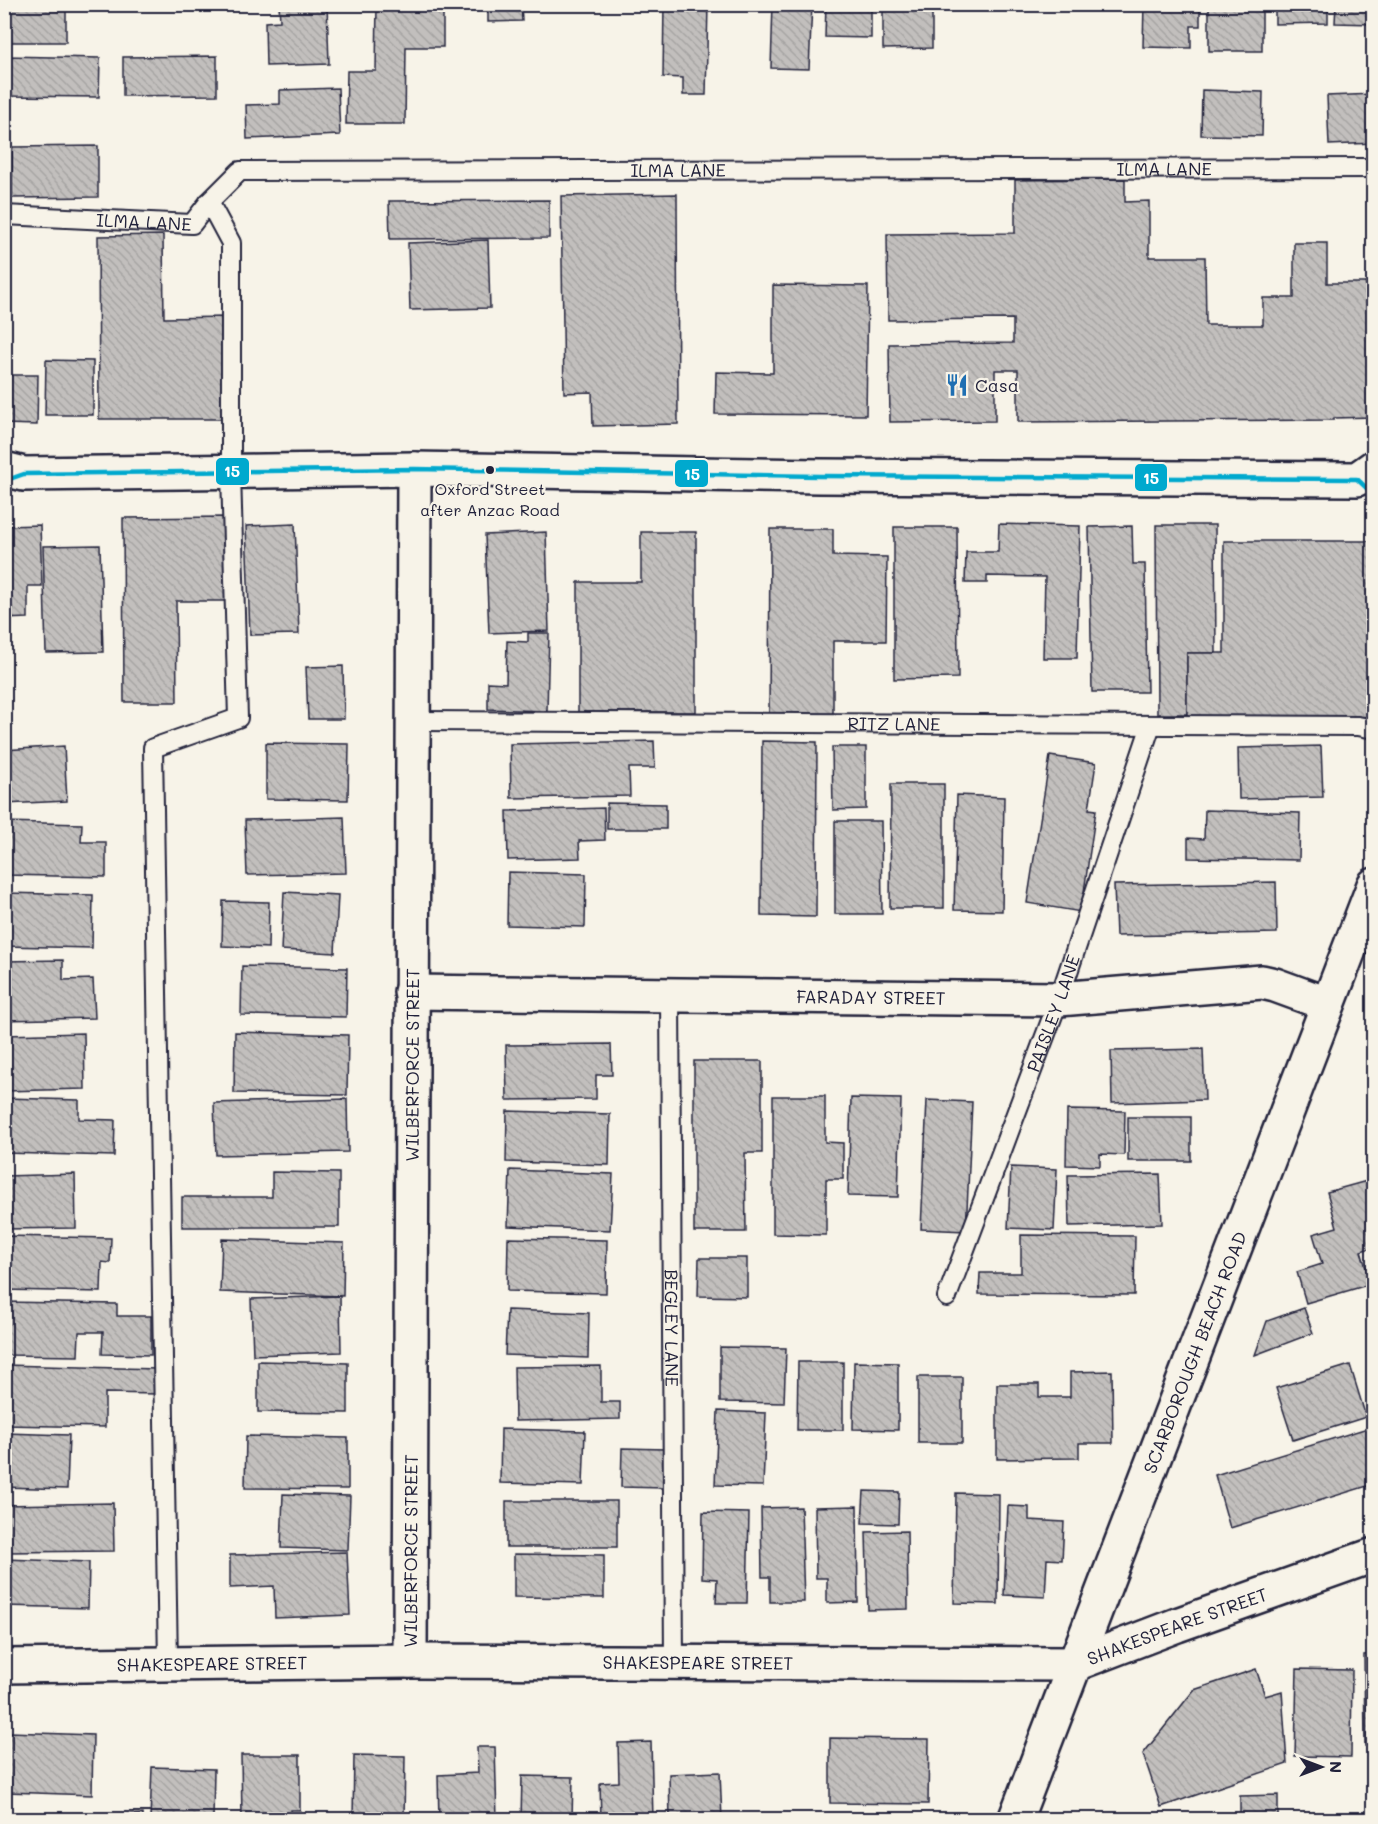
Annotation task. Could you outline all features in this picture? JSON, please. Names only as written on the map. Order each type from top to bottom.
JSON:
[{"type":"street","points":[[11,475],[414,469],[832,476],[1368,480]]},
{"type":"street","name":"WILBERFORCE STREET","points":[[410,1661],[414,469]]},
{"type":"street","name":"SCARBOROUGH BEACH ROAD","points":[[1016,1820],[1374,885]]},
{"type":"street","name":"FARADAY STREET","points":[[411,992],[1059,999],[1262,982],[1328,1004]]},
{"type":"street","name":"SHAKESPEARE STREET","points":[[4,1666],[410,1661],[1075,1664],[1374,1555]]},
{"type":"lane","name":"ILMA LANE","points":[[4,215],[192,224],[209,202],[240,171],[1374,168]]},
{"type":"lane","points":[[168,1664],[153,748],[238,718],[231,473],[231,243],[209,202]]},
{"type":"lane","name":"RITZ LANE","points":[[414,721],[1358,726],[1374,729]]},
{"type":"lane","name":"PAISLEY LANE","points":[[947,1297],[1059,999],[1151,725]]},
{"type":"lane","name":"BEGLEY LANE","points":[[670,994],[674,1663]]},
{"type":"building","points":[[4,4],[66,4],[66,42],[4,42]]},
{"type":"building","points":[[279,4],[327,4],[329,64],[266,66],[265,22],[280,21]]},
{"type":"building","points":[[377,4],[443,4],[443,47],[406,47],[405,124],[346,124],[347,71],[376,71]]},
{"type":"building","points":[[488,4],[521,4],[522,21],[488,22]]},
{"type":"building","points":[[664,4],[708,4],[706,95],[683,95],[683,78],[663,77]]},
{"type":"building","points":[[773,4],[812,4],[809,69],[771,68]]},
{"type":"building","points":[[826,4],[871,4],[871,38],[825,37]]},
{"type":"building","points":[[883,4],[932,4],[932,48],[883,49]]},
{"type":"building","points":[[1014,4],[1069,4],[1068,9],[1014,7]]},
{"type":"building","points":[[1144,4],[1200,4],[1200,26],[1191,26],[1191,48],[1143,47]]},
{"type":"building","points":[[1209,4],[1262,4],[1262,51],[1209,51]]},
{"type":"building","points":[[1275,4],[1328,4],[1328,23],[1275,24]]},
{"type":"building","points":[[1336,4],[1374,4],[1374,24],[1335,23]]},
{"type":"building","points":[[4,56],[100,58],[99,97],[4,96]]},
{"type":"building","points":[[217,56],[217,95],[123,96],[123,57]]},
{"type":"building","points":[[338,88],[340,135],[247,139],[246,105],[280,104],[280,90]]},
{"type":"building","points":[[1202,90],[1263,92],[1262,136],[1201,135]]},
{"type":"building","points":[[1374,94],[1374,143],[1329,145],[1327,96]]},
{"type":"building","points":[[98,146],[98,197],[12,198],[12,147]]},
{"type":"building","points":[[1125,179],[1125,202],[1149,201],[1149,257],[1205,257],[1206,325],[1263,325],[1263,298],[1294,298],[1294,243],[1327,243],[1327,283],[1374,283],[1374,417],[1334,418],[1334,420],[1018,422],[1018,370],[995,370],[995,421],[890,422],[889,344],[1013,343],[1013,319],[888,320],[887,234],[1015,233],[1015,180]]},
{"type":"building","points":[[677,194],[678,424],[593,426],[592,392],[564,393],[561,196]]},
{"type":"building","points":[[549,200],[549,238],[390,239],[389,201]]},
{"type":"building","points":[[163,235],[164,318],[227,317],[229,419],[99,419],[98,236]]},
{"type":"building","points":[[488,240],[490,308],[410,310],[408,243]]},
{"type":"building","points":[[773,285],[868,286],[866,415],[715,414],[716,372],[773,373]]},
{"type":"building","points":[[4,330],[6,330],[6,375],[38,375],[37,425],[4,424]]},
{"type":"building","points":[[46,360],[93,361],[93,415],[45,415]]},
{"type":"building","points":[[227,517],[228,601],[176,601],[177,702],[124,702],[123,518]]},
{"type":"building","points":[[295,524],[299,634],[250,635],[246,526]]},
{"type":"building","points":[[999,524],[1080,526],[1077,658],[1043,658],[1045,577],[987,576],[987,583],[965,583],[966,552],[998,552]]},
{"type":"building","points":[[40,525],[42,586],[28,586],[28,618],[4,619],[4,526]]},
{"type":"building","points":[[1156,525],[1215,525],[1216,653],[1187,653],[1187,714],[1157,714]]},
{"type":"building","points":[[1371,525],[1374,525],[1374,537],[1371,538]]},
{"type":"building","points":[[1132,526],[1133,564],[1145,564],[1147,692],[1092,692],[1089,527]]},
{"type":"building","points":[[894,527],[957,527],[958,678],[894,679]]},
{"type":"building","points":[[770,529],[833,529],[833,556],[887,557],[886,641],[833,641],[833,717],[769,716]]},
{"type":"building","points":[[546,532],[549,631],[489,633],[485,535]]},
{"type":"building","points":[[641,532],[696,532],[696,712],[578,712],[578,582],[641,582]]},
{"type":"building","points":[[1224,541],[1374,541],[1374,717],[1187,717],[1187,653],[1224,653]]},
{"type":"building","points":[[100,545],[103,652],[46,653],[43,546]]},
{"type":"building","points":[[528,633],[549,633],[547,711],[488,709],[488,682],[506,683],[507,641],[528,642]]},
{"type":"building","points":[[343,666],[344,719],[308,719],[306,667]]},
{"type":"building","points":[[654,741],[655,768],[629,768],[630,796],[511,798],[510,744]]},
{"type":"building","points":[[762,741],[817,742],[816,917],[761,916]]},
{"type":"building","points":[[266,743],[349,744],[348,800],[266,799]]},
{"type":"building","points":[[64,746],[67,801],[4,804],[4,750]]},
{"type":"building","points":[[1321,746],[1323,797],[1239,799],[1238,748]]},
{"type":"building","points":[[832,747],[866,747],[866,809],[833,810]]},
{"type":"building","points":[[1050,756],[1096,763],[1089,809],[1096,810],[1081,912],[1027,903]]},
{"type":"building","points":[[891,784],[944,784],[944,908],[890,908]]},
{"type":"building","points":[[957,795],[1004,797],[1002,911],[954,910]]},
{"type":"building","points":[[607,803],[666,804],[666,829],[607,829]]},
{"type":"building","points":[[604,808],[605,840],[579,841],[580,858],[508,860],[507,811]]},
{"type":"building","points":[[1205,810],[1300,813],[1299,860],[1188,858],[1188,838],[1204,839]]},
{"type":"building","points":[[344,817],[346,873],[247,875],[245,820]]},
{"type":"building","points":[[835,821],[881,821],[882,914],[835,914]]},
{"type":"building","points":[[4,822],[82,824],[81,842],[106,842],[106,877],[4,875]]},
{"type":"building","points":[[508,872],[586,874],[585,927],[507,925]]},
{"type":"building","points":[[1276,882],[1277,933],[1116,936],[1114,885]]},
{"type":"building","points":[[284,892],[338,895],[335,953],[281,950]]},
{"type":"building","points":[[4,893],[93,895],[92,948],[4,946]]},
{"type":"building","points":[[223,901],[269,902],[268,948],[222,946]]},
{"type":"building","points":[[63,960],[63,980],[93,979],[95,1018],[4,1020],[4,961]]},
{"type":"building","points":[[242,966],[347,968],[346,1017],[241,1015]]},
{"type":"building","points":[[235,1032],[348,1035],[347,1095],[234,1093]]},
{"type":"building","points":[[84,1033],[85,1089],[4,1091],[4,1035]]},
{"type":"building","points":[[611,1044],[612,1075],[596,1075],[596,1099],[507,1100],[506,1045]]},
{"type":"building","points":[[1203,1049],[1205,1100],[1112,1103],[1111,1051]]},
{"type":"building","points":[[694,1061],[762,1061],[762,1153],[745,1153],[746,1232],[694,1232]]},
{"type":"building","points":[[1374,1078],[1374,1102],[1367,1102],[1367,1095]]},
{"type":"building","points":[[773,1096],[825,1096],[825,1142],[843,1143],[843,1179],[826,1179],[826,1235],[773,1234]]},
{"type":"building","points":[[4,1098],[79,1100],[79,1119],[115,1120],[114,1156],[4,1153]]},
{"type":"building","points":[[851,1098],[901,1099],[898,1197],[848,1196]]},
{"type":"building","points":[[347,1099],[348,1152],[216,1155],[214,1103]]},
{"type":"building","points":[[927,1100],[972,1102],[966,1231],[921,1229]]},
{"type":"building","points":[[1067,1110],[1125,1111],[1124,1155],[1100,1154],[1100,1166],[1066,1165]]},
{"type":"building","points":[[507,1111],[610,1114],[609,1165],[506,1162]]},
{"type":"building","points":[[1128,1117],[1191,1117],[1191,1161],[1128,1161]]},
{"type":"building","points":[[1011,1167],[1057,1169],[1054,1230],[1008,1228]]},
{"type":"building","points":[[510,1170],[613,1174],[610,1230],[508,1226]]},
{"type":"building","points":[[272,1172],[339,1173],[339,1227],[182,1227],[182,1197],[272,1197]]},
{"type":"building","points":[[75,1174],[76,1228],[4,1229],[4,1176]]},
{"type":"building","points":[[1160,1174],[1162,1224],[1069,1226],[1068,1175]]},
{"type":"building","points":[[1374,1179],[1374,1247],[1361,1251],[1371,1284],[1306,1303],[1297,1272],[1322,1264],[1313,1234],[1337,1227],[1327,1192]]},
{"type":"building","points":[[1021,1235],[1135,1236],[1134,1295],[979,1294],[980,1273],[1021,1273]]},
{"type":"building","points":[[4,1236],[111,1238],[110,1263],[102,1262],[101,1292],[4,1290]]},
{"type":"building","points":[[508,1238],[607,1240],[606,1293],[507,1291]]},
{"type":"building","points":[[222,1239],[344,1243],[343,1296],[220,1292]]},
{"type":"building","points":[[699,1258],[747,1258],[747,1297],[698,1296]]},
{"type":"building","points":[[340,1296],[341,1352],[253,1355],[251,1299]]},
{"type":"building","points":[[4,1302],[117,1304],[117,1316],[151,1316],[151,1355],[102,1354],[103,1332],[79,1332],[78,1356],[4,1355]]},
{"type":"building","points":[[1304,1308],[1313,1333],[1255,1355],[1267,1321]]},
{"type":"building","points":[[507,1310],[589,1313],[588,1358],[505,1355]]},
{"type":"building","points":[[720,1347],[786,1348],[784,1403],[720,1402]]},
{"type":"building","points":[[258,1361],[348,1363],[348,1413],[258,1412]]},
{"type":"building","points":[[798,1362],[843,1362],[843,1430],[797,1430]]},
{"type":"building","points":[[854,1362],[898,1363],[898,1430],[853,1429]]},
{"type":"building","points":[[4,1365],[157,1369],[157,1394],[105,1393],[105,1427],[4,1425]]},
{"type":"building","points":[[1350,1365],[1366,1417],[1293,1440],[1276,1388]]},
{"type":"building","points":[[601,1366],[601,1402],[620,1402],[620,1419],[515,1421],[514,1367]]},
{"type":"building","points":[[1112,1371],[1113,1443],[1079,1443],[1079,1458],[997,1459],[997,1384],[1039,1384],[1039,1397],[1070,1397],[1070,1372]]},
{"type":"building","points":[[918,1377],[962,1377],[962,1443],[918,1443]]},
{"type":"building","points":[[718,1411],[766,1413],[763,1486],[715,1485]]},
{"type":"building","points":[[1374,1426],[1374,1484],[1230,1528],[1215,1475]]},
{"type":"building","points":[[501,1429],[585,1431],[583,1485],[500,1483]]},
{"type":"building","points":[[4,1433],[69,1435],[67,1489],[4,1487]]},
{"type":"building","points":[[246,1436],[348,1438],[348,1489],[245,1488]]},
{"type":"building","points":[[622,1448],[665,1449],[664,1488],[621,1487]]},
{"type":"building","points":[[864,1491],[899,1492],[898,1524],[862,1523]]},
{"type":"building","points":[[956,1493],[999,1494],[998,1604],[954,1603]]},
{"type":"building","points":[[283,1494],[350,1496],[348,1550],[281,1548]]},
{"type":"building","points":[[506,1501],[617,1501],[617,1547],[506,1547]]},
{"type":"building","points":[[113,1503],[114,1551],[4,1552],[4,1505]]},
{"type":"building","points":[[857,1506],[858,1602],[827,1603],[827,1578],[816,1578],[815,1507]]},
{"type":"building","points":[[1008,1506],[1029,1507],[1029,1520],[1064,1522],[1062,1560],[1047,1559],[1045,1597],[1004,1595]]},
{"type":"building","points":[[801,1507],[804,1602],[770,1602],[770,1577],[762,1577],[761,1508]]},
{"type":"building","points":[[703,1512],[749,1513],[747,1603],[716,1603],[717,1579],[702,1578]]},
{"type":"building","points":[[907,1531],[908,1609],[868,1610],[866,1532]]},
{"type":"building","points":[[347,1552],[350,1615],[275,1618],[274,1586],[230,1588],[230,1555]]},
{"type":"building","points":[[514,1554],[604,1555],[604,1598],[514,1597]]},
{"type":"building","points":[[4,1559],[89,1562],[88,1608],[4,1606]]},
{"type":"building","points":[[1374,1654],[1374,1746],[1365,1746],[1364,1655]]},
{"type":"building","points":[[1256,1669],[1265,1696],[1282,1691],[1287,1764],[1161,1807],[1143,1754],[1194,1690]]},
{"type":"building","points":[[1297,1669],[1352,1670],[1351,1757],[1295,1756]]},
{"type":"building","points":[[9,1732],[93,1735],[92,1795],[7,1792]]},
{"type":"building","points":[[830,1738],[929,1739],[928,1804],[830,1803]]},
{"type":"building","points":[[651,1742],[653,1820],[601,1820],[600,1783],[619,1782],[618,1743]]},
{"type":"building","points":[[477,1747],[495,1747],[497,1820],[439,1820],[438,1775],[478,1773]]},
{"type":"building","points":[[241,1755],[300,1755],[300,1810],[291,1810],[291,1820],[242,1820]]},
{"type":"building","points":[[354,1755],[405,1756],[404,1820],[353,1820]]},
{"type":"building","points":[[152,1767],[214,1769],[213,1820],[150,1820]]},
{"type":"building","points":[[720,1772],[722,1820],[670,1820],[669,1774]]},
{"type":"building","points":[[522,1776],[573,1777],[572,1820],[521,1820]]},
{"type":"building","points":[[1278,1795],[1278,1820],[1240,1820],[1240,1796]]},
{"type":"building","points":[[143,1814],[143,1820],[13,1820],[13,1817]]},
{"type":"building","points":[[801,1817],[883,1820],[801,1820]]},
{"type":"transit line","name":"15","points":[[4,481],[24,474],[414,469],[820,476],[1357,479],[1374,495]]},
{"type":"place","name":"Casa","points":[[957,385]]},
{"type":"place","name":"Oxford Street after Anzac Road","points":[[490,470]]}]
